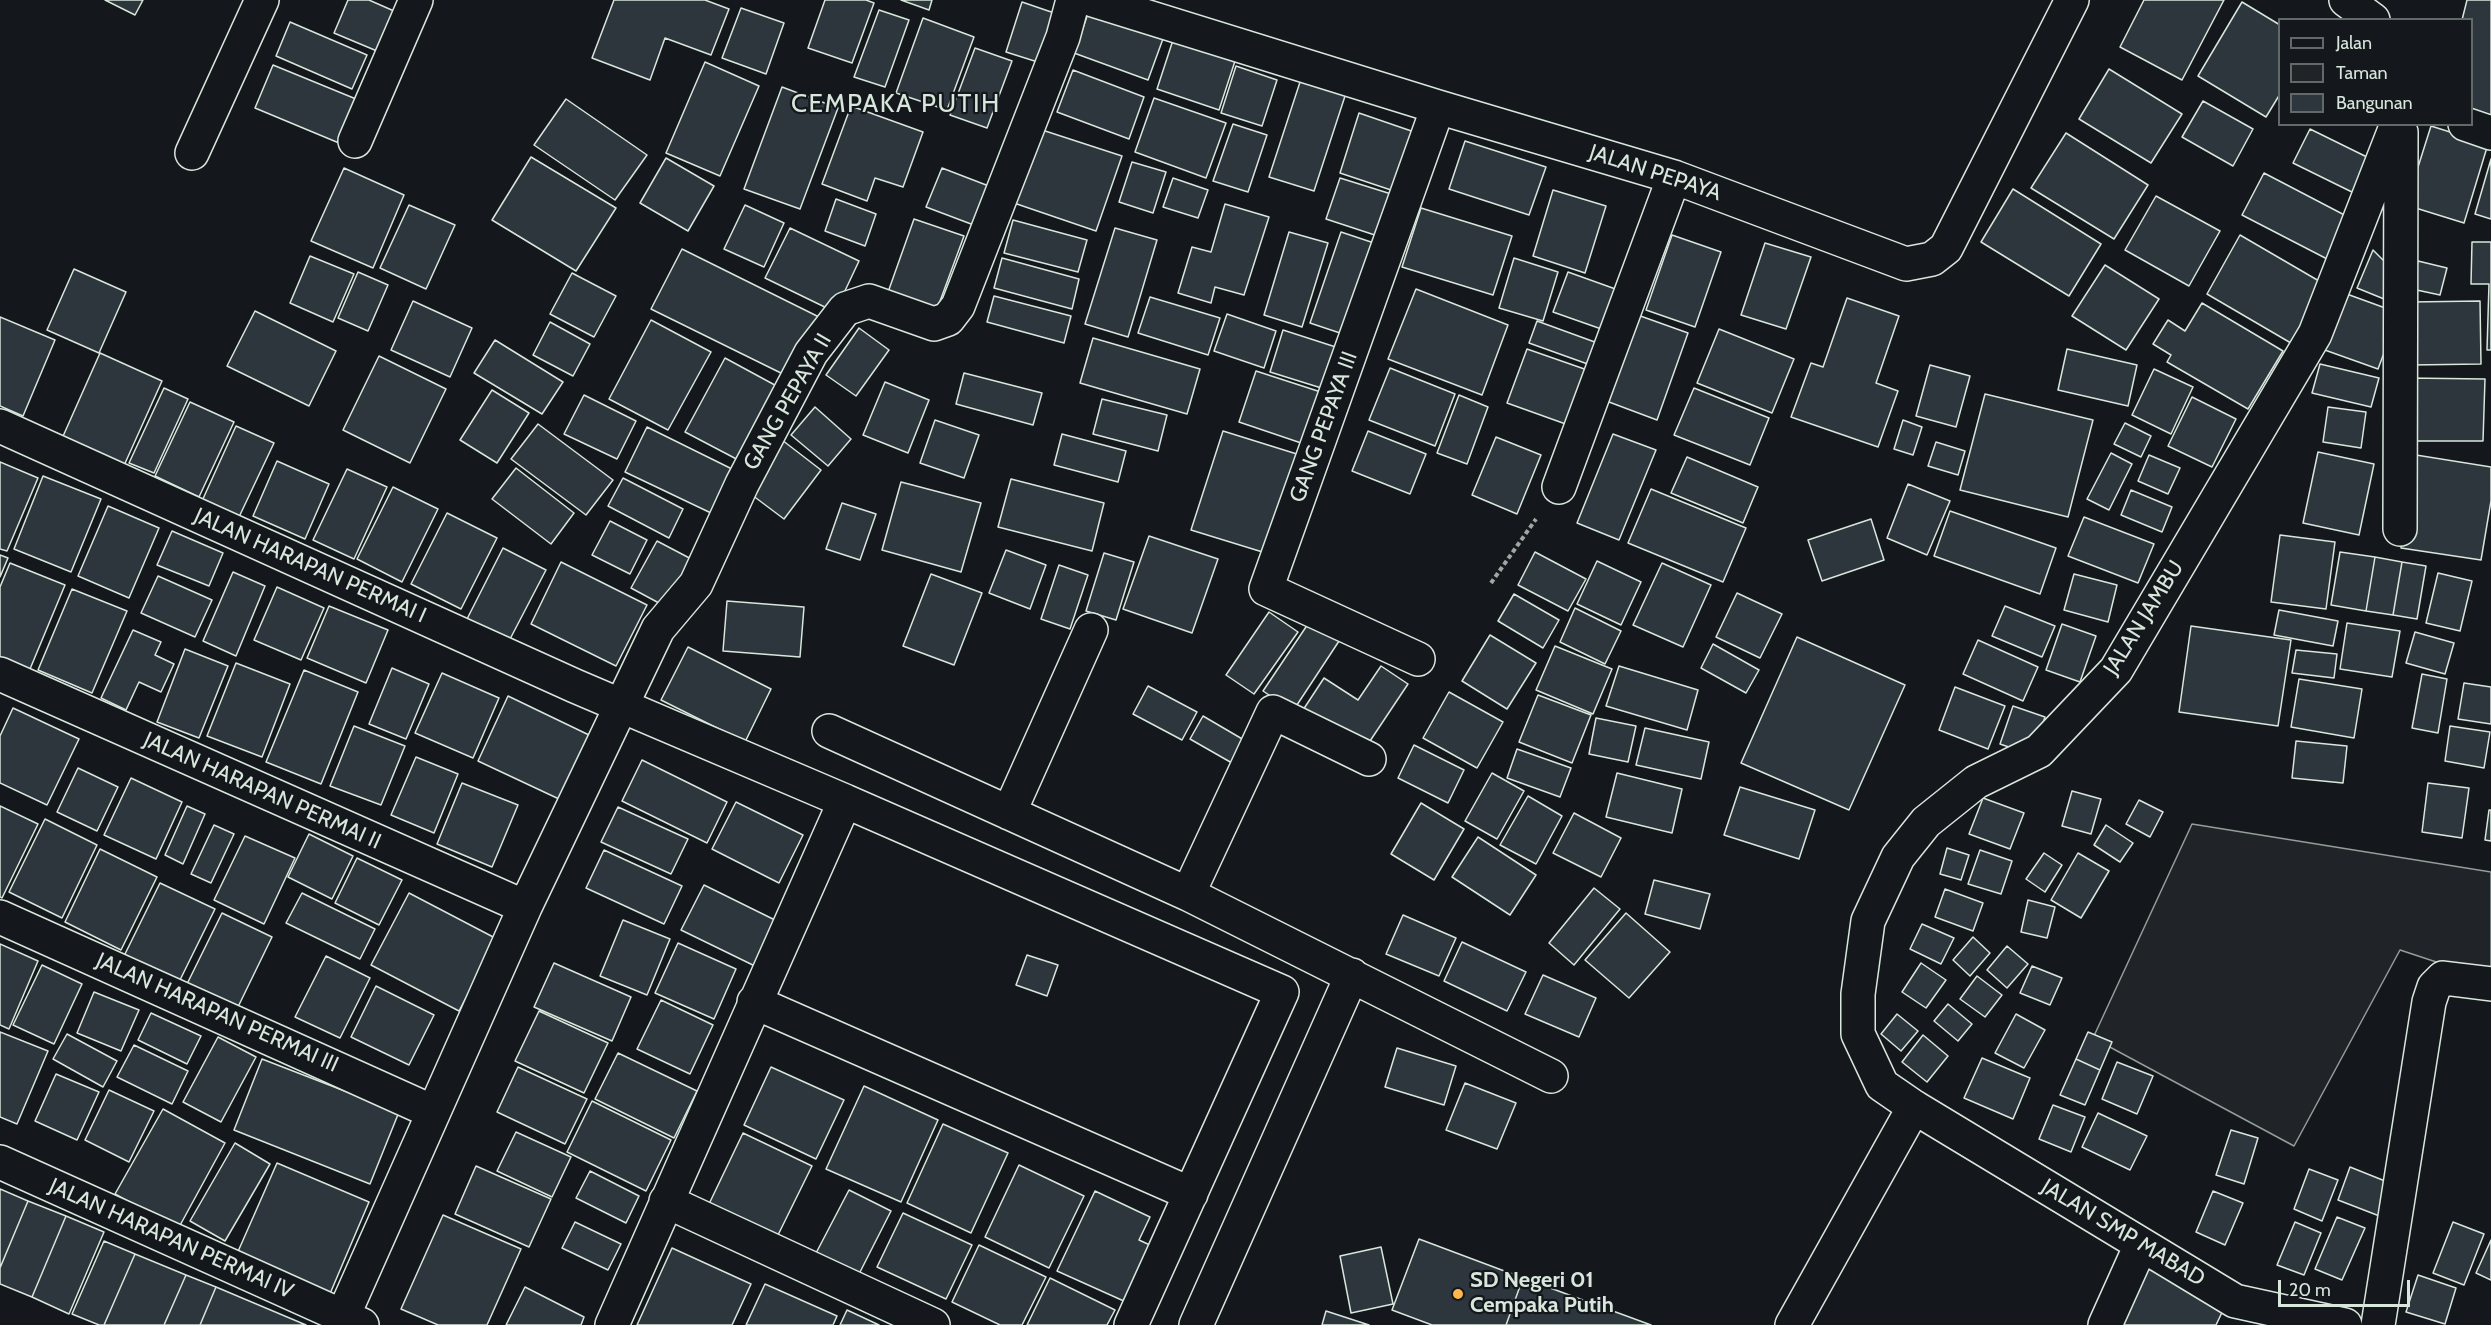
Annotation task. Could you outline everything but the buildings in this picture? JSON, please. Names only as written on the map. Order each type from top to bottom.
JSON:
[{"type":"street","points":[[192,153],[262,0]]},
{"type":"street","points":[[355,141],[416,0]]},
{"type":"street","name":"GANG PEPAYA II","points":[[620,704],[658,629],[696,584],[742,484],[811,353],[844,309],[869,301],[934,324],[948,319],[958,306],[1063,37],[1073,0]]},
{"type":"street","name":"JALAN PEPAYA","points":[[1093,0],[1438,107],[1674,177],[1906,264],[1932,259],[1946,248],[2072,0]]},
{"type":"street","points":[[2346,0],[2370,18]]},
{"type":"street","points":[[2385,18],[2390,0]]},
{"type":"street","name":"GANG PEPAYA III","points":[[1418,659],[1266,589],[1438,107]]},
{"type":"street","name":"JALAN JAMBU","points":[[1914,1107],[1882,1085],[1858,1034],[1858,994],[1868,921],[1898,857],[1926,822],[1976,782],[2039,751],[2116,670],[2315,334],[2398,126]]},
{"type":"street","points":[[2399,126],[2400,529]]},
{"type":"street","points":[[2471,126],[2491,133]]},
{"type":"street","points":[[1558,487],[1674,177]]},
{"type":"street","name":"JALAN HARAPAN PERMAI I","points":[[0,426],[620,704],[1282,992],[1191,1194]]},
{"type":"street","points":[[1009,813],[1091,630]]},
{"type":"street","name":"JALAN HARAPAN PERMAI II","points":[[0,674],[525,908]]},
{"type":"street","points":[[348,1322],[433,1112],[620,704]]},
{"type":"street","points":[[1188,894],[1273,712],[1369,759]]},
{"type":"street","points":[[829,731],[1188,894],[1551,1076]]},
{"type":"street","points":[[612,1325],[844,801]]},
{"type":"street","name":"JALAN HARAPAN PERMAI III","points":[[0,916],[433,1112]]},
{"type":"street","points":[[1196,1325],[1352,975]]},
{"type":"street","points":[[2378,1325],[2429,1002],[2434,987],[2443,978],[2491,984]]},
{"type":"street","points":[[754,1002],[1191,1194],[1131,1325]]},
{"type":"street","points":[[1792,1325],[1914,1107]]},
{"type":"street","name":"JALAN SMP MABAD","points":[[1914,1107],[2141,1245],[2231,1313],[2345,1325]]},
{"type":"street","name":"JALAN HARAPAN PERMAI IV","points":[[0,1162],[348,1322]]},
{"type":"street","points":[[666,1201],[933,1325]]},
{"type":"street","points":[[2105,1325],[2141,1245]]},
{"type":"path","points":[[1491,583],[1558,487]]},
{"type":"green space","points":[[2192,824],[2491,872],[2491,980],[2400,950],[2294,1146],[2093,1038]]},
{"type":"place","name":"SD Negeri 01 Cempaka Putih","points":[[1458,1294]]},
{"type":"district","name":"CEMPAKA PUTIH","points":[[896,104]]}]
